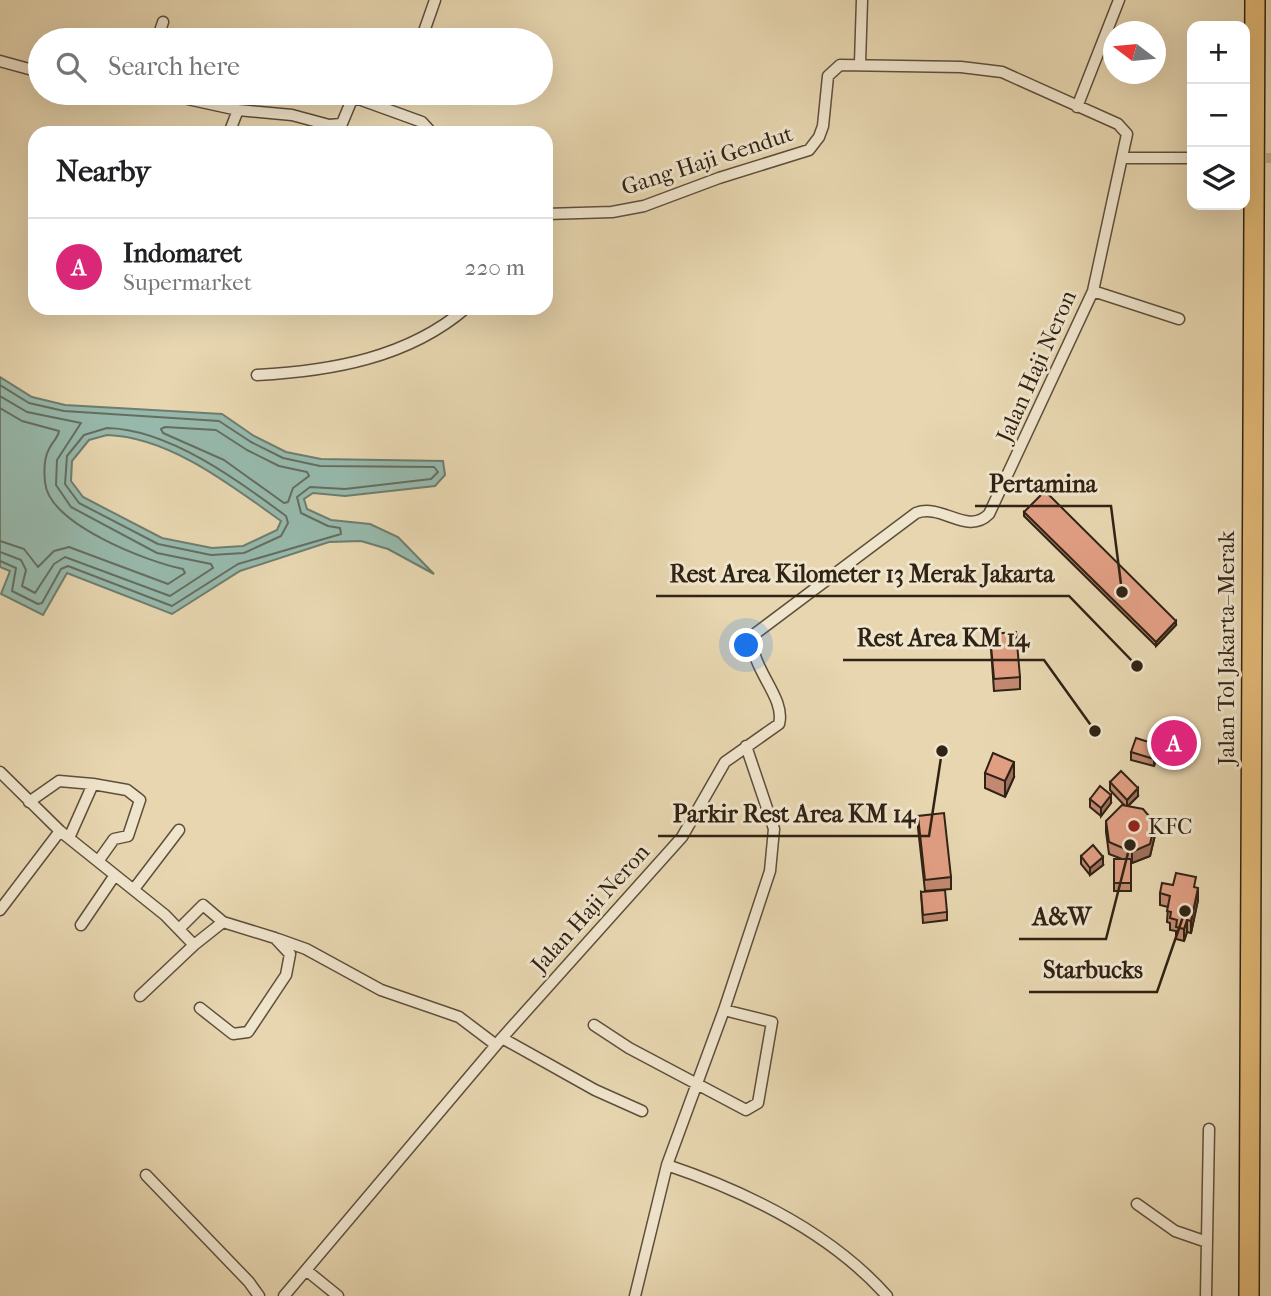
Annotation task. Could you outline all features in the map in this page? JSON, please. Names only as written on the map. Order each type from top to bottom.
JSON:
[{"type":"highway","name":"Jalan Tol Jakarta–Merak","points":[[1249,1296],[1255,0]]},
{"type":"street","points":[[425,28],[435,0]]},
{"type":"street","points":[[860,63],[862,0]]},
{"type":"street","points":[[1077,107],[1119,0]]},
{"type":"street","points":[[161,28],[163,23]]},
{"type":"street","points":[[0,61],[28,69]]},
{"type":"street","name":"Jalan Haji Neron","points":[[284,1296],[499,1042],[682,837],[697,814],[718,771],[746,747],[775,729],[780,718],[753,647],[754,637],[761,628],[828,581],[916,513],[932,511],[972,523],[981,522],[989,514],[1093,290],[1124,156],[1126,142],[1123,128],[1002,72],[961,67],[860,63]]},
{"type":"street","name":"Gang Haji Gendut","points":[[553,214],[612,212],[644,206],[719,178],[808,150],[819,137],[823,126],[828,76],[840,65],[860,63]]},
{"type":"street","points":[[216,105],[239,110],[292,114],[332,126]]},
{"type":"street","points":[[341,126],[348,105]]},
{"type":"street","points":[[389,105],[426,126]]},
{"type":"street","points":[[232,126],[239,110]]},
{"type":"street","points":[[1124,156],[1187,158]]},
{"type":"street","points":[[1093,290],[1179,319]]},
{"type":"street","points":[[257,375],[320,372],[363,362],[400,347],[455,315]]},
{"type":"street","points":[[635,1296],[667,1165],[764,893],[773,853],[774,829],[769,809],[746,747]]},
{"type":"street","points":[[0,772],[65,835],[134,889],[194,945]]},
{"type":"street","points":[[29,802],[59,781],[127,790],[140,800],[128,836],[114,839],[99,860]]},
{"type":"street","points":[[0,910],[65,835],[93,784]]},
{"type":"street","points":[[134,889],[179,830]]},
{"type":"street","points":[[81,925],[115,875]]},
{"type":"street","points":[[179,929],[203,905],[223,922],[306,949],[380,990],[459,1017],[499,1042],[642,1111]]},
{"type":"street","points":[[140,996],[194,945],[223,922]]},
{"type":"street","points":[[200,1008],[233,1034],[248,1032],[290,965],[290,954],[275,938]]},
{"type":"street","points":[[594,1025],[629,1048],[746,1110],[758,1103],[772,1022],[724,1010]]},
{"type":"street","points":[[1206,1296],[1209,1129]]},
{"type":"street","points":[[667,1165],[761,1202],[850,1261],[887,1296]]},
{"type":"street","points":[[146,1175],[249,1282],[258,1296]]},
{"type":"street","points":[[1137,1204],[1175,1231],[1207,1242]]},
{"type":"street","points":[[306,1270],[338,1296]]},
{"type":"water","points":[[0,377],[32,397],[65,405],[222,414],[254,436],[286,452],[321,459],[443,461],[445,475],[435,486],[345,496],[313,493],[304,499],[307,509],[331,520],[370,524],[398,537],[434,574],[388,549],[361,541],[329,542],[240,571],[172,614],[67,573],[43,615],[1,594],[10,571],[0,567]],"holes":[[[107,435],[131,438],[177,454],[221,479],[281,521],[277,530],[243,546],[212,548],[162,538],[83,497],[71,481],[72,461],[89,440]]]},
{"type":"building","points":[[1045,491],[1176,621],[1156,642],[1024,512]]},
{"type":"building","points":[[1016,632],[1020,677],[994,679],[990,634]]},
{"type":"building","points":[[1160,722],[1182,725],[1181,739],[1158,736]]},
{"type":"building","points":[[1136,738],[1158,745],[1154,759],[1131,752]]},
{"type":"building","points":[[993,753],[1014,762],[1005,781],[985,773]]},
{"type":"building","points":[[1121,771],[1138,788],[1127,800],[1110,782]]},
{"type":"building","points":[[1100,786],[1111,795],[1101,808],[1090,799]]},
{"type":"building","points":[[1122,805],[1143,809],[1155,823],[1150,844],[1132,852],[1109,842],[1106,821]]},
{"type":"building","points":[[944,813],[951,877],[925,880],[918,816]]},
{"type":"building","points":[[1093,845],[1103,857],[1090,868],[1081,856]]},
{"type":"building","points":[[1114,859],[1131,859],[1131,883],[1114,883]]},
{"type":"building","points":[[1176,873],[1196,877],[1194,887],[1198,888],[1191,921],[1187,920],[1184,929],[1176,927],[1177,920],[1170,918],[1171,912],[1167,911],[1170,896],[1160,893],[1162,883],[1173,885]]},
{"type":"building","points":[[945,890],[947,912],[923,915],[921,892]]},
{"type":"tunnel","points":[[1251,158],[1271,158]]},
{"type":"place","name":"Pertamina","points":[[1122,592]]},
{"type":"place","name":"Rest Area Kilometer 13 Merak Jakarta","points":[[1137,666]]},
{"type":"place","name":"Rest Area KM 14","points":[[1095,731]]},
{"type":"place","name":"Indomaret","points":[[1174,743]]},
{"type":"place","name":"Parkir Rest Area KM 14","points":[[942,751]]},
{"type":"place","name":"KFC","points":[[1134,826]]},
{"type":"place","name":"A&W","points":[[1130,845]]},
{"type":"place","name":"Starbucks","points":[[1185,911]]}]
